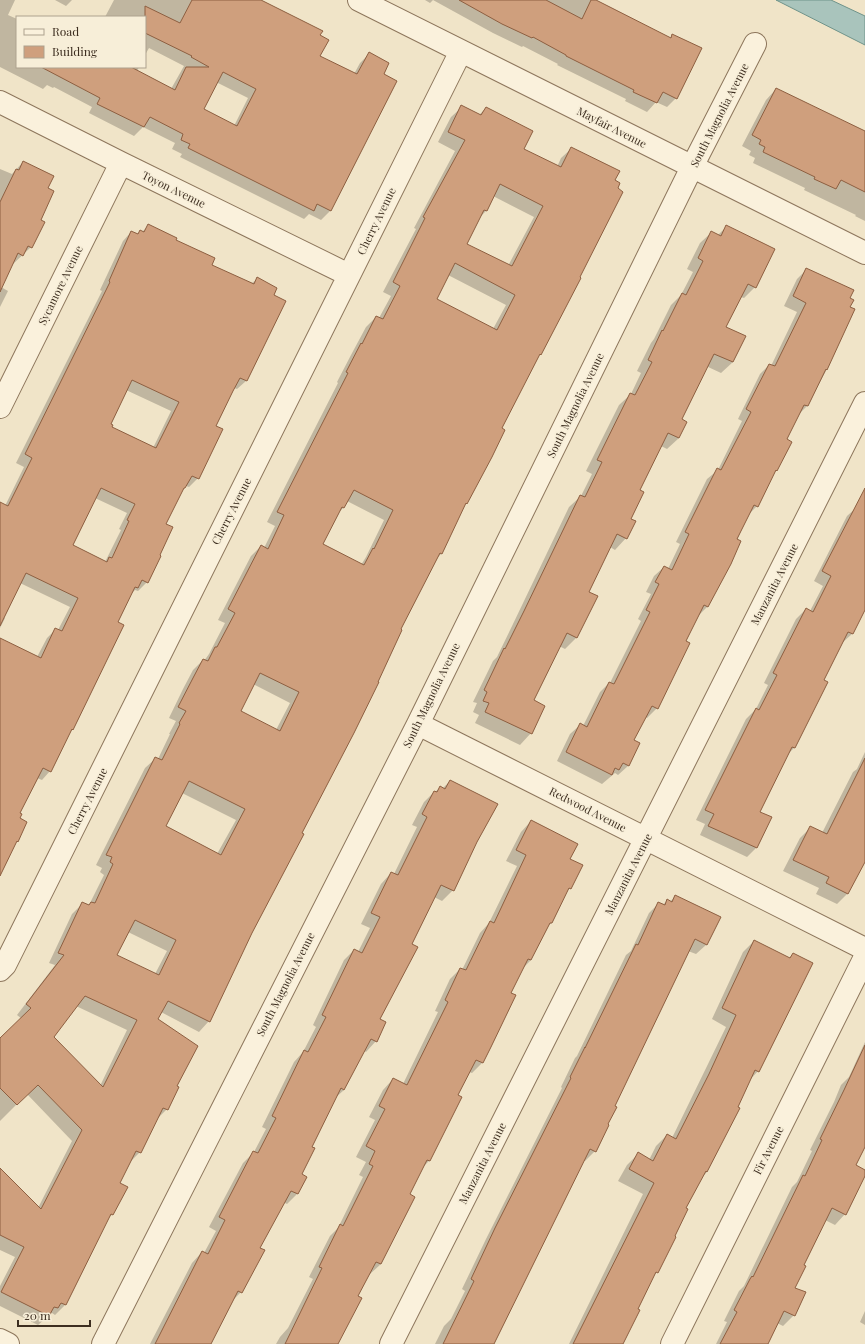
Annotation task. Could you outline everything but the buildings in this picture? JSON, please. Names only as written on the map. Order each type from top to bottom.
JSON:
[{"type":"street","name":"Mayfair Avenue","points":[[359,0],[865,253]]},
{"type":"street","name":"South Magnolia Avenue","points":[[103,1344],[418,724],[692,167],[755,44]]},
{"type":"street","name":"Cherry Avenue","points":[[0,970],[9,958],[461,51]]},
{"type":"street","name":"Toyon Avenue","points":[[0,102],[349,275]]},
{"type":"street","name":"Sycamore Avenue","points":[[0,408],[121,163]]},
{"type":"street","name":"Manzanita Avenue","points":[[391,1344],[865,404]]},
{"type":"street","name":"Redwood Avenue","points":[[418,724],[865,949]]},
{"type":"street","name":"Fir Avenue","points":[[672,1344],[865,957]]},
{"type":"street","points":[[0,1340],[8,1344]]},
{"type":"water","points":[[776,0],[831,0],[865,16],[865,45]]}]
